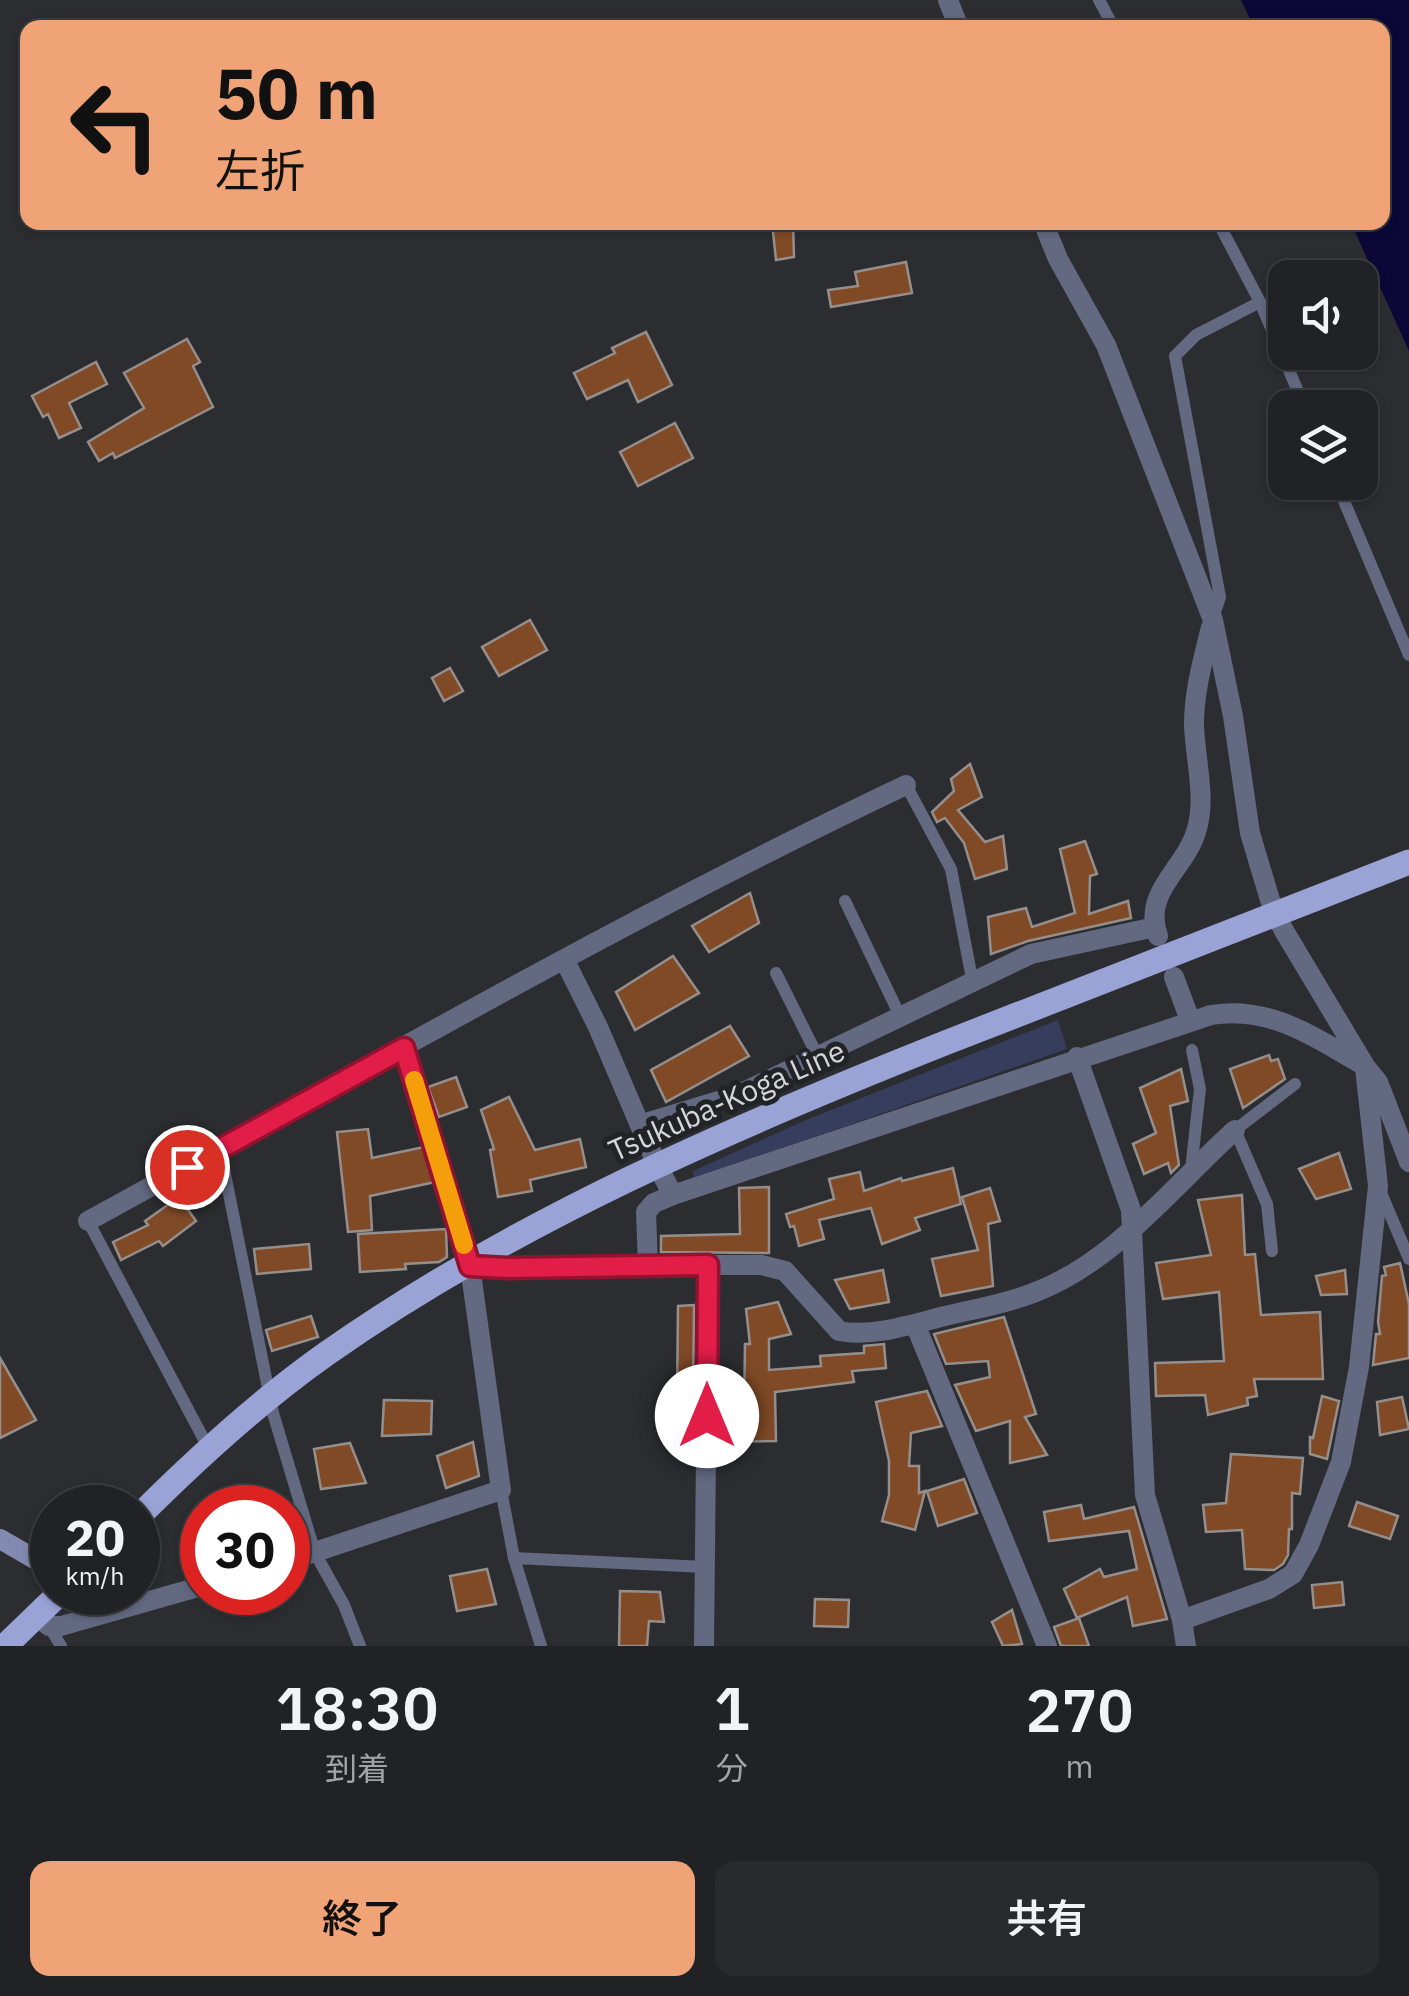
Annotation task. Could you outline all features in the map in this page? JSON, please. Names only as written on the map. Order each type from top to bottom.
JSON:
[{"type":"main road","name":"Tsukuba-Koga Line","points":[[160,1497],[269,1397],[396,1308],[657,1165],[811,1096],[1409,862]]},
{"type":"main road","points":[[4,1646],[47,1615]]},
{"type":"street","points":[[1046,230],[1106,345],[1212,620],[1224,669],[1250,832],[1276,914],[1364,1066],[1378,1082],[1409,1162]]},
{"type":"street","points":[[642,1124],[735,1096],[1031,954],[1157,931],[1159,892],[1190,848],[1197,830],[1200,809],[1194,722],[1196,689],[1212,620]]},
{"type":"street","points":[[88,1221],[564,961],[906,784]]},
{"type":"street","points":[[564,961],[674,1195]]},
{"type":"street","points":[[1174,977],[1190,1020]]},
{"type":"street","points":[[648,1266],[646,1212],[654,1203],[1190,1020],[1229,1012],[1258,1013],[1317,1038],[1364,1066]]},
{"type":"street","points":[[1076,1057],[1132,1210],[1145,1496],[1186,1646]]},
{"type":"street","points":[[1182,1620],[1223,1607],[1293,1574],[1310,1545],[1341,1462],[1355,1400],[1378,1186],[1364,1066]]},
{"type":"street","points":[[310,1554],[502,1490],[470,1266],[762,1265],[785,1271],[839,1331],[864,1333],[915,1324],[1032,1294],[1086,1263],[1133,1226],[1235,1130]]},
{"type":"street","points":[[704,1646],[708,1265]]},
{"type":"street","points":[[915,1324],[1047,1646]]},
{"type":"street","points":[[0,1539],[30,1557]]},
{"type":"street","points":[[43,1621],[180,1591]]},
{"type":"lane","points":[[1222,230],[1260,302],[1297,390]]},
{"type":"lane","points":[[1212,620],[1220,596],[1175,356],[1196,335],[1260,302]]},
{"type":"lane","points":[[1344,500],[1409,655]]},
{"type":"lane","points":[[906,784],[951,869],[973,984]]},
{"type":"lane","points":[[845,902],[901,1018]]},
{"type":"lane","points":[[776,973],[818,1057]]},
{"type":"lane","points":[[404,1048],[470,1266]]},
{"type":"lane","points":[[1191,1170],[1200,1089],[1192,1050]]},
{"type":"lane","points":[[1272,1251],[1267,1204],[1235,1130],[1295,1084]]},
{"type":"lane","points":[[220,1149],[269,1397],[315,1553],[344,1604],[360,1646]]},
{"type":"lane","points":[[1378,1186],[1409,1259]]},
{"type":"lane","points":[[88,1221],[210,1450]]},
{"type":"lane","points":[[502,1490],[514,1558],[542,1646]]},
{"type":"lane","points":[[514,1558],[706,1568]]},
{"type":"lane","points":[[43,1621],[61,1646]]},
{"type":"shaded area","points":[[1241,0],[1409,0],[1409,351],[1378,283],[1378,260],[1368,260],[1354,230],[1390,230],[1390,20],[1251,20]]},
{"type":"shaded area","points":[[1058,1020],[1067,1049],[694,1179],[693,1171],[806,1120]]},
{"type":"building","points":[[773,230],[793,230],[794,257],[776,260]]},
{"type":"building","points":[[906,262],[912,293],[831,307],[828,290],[858,286],[855,272]]},
{"type":"building","points":[[646,332],[672,385],[638,402],[628,380],[587,399],[574,373]]},
{"type":"building","points":[[187,339],[200,362],[193,366],[213,407],[115,458],[113,453],[99,461],[88,442],[144,408],[124,373]]},
{"type":"building","points":[[96,362],[107,384],[69,403],[81,428],[59,438],[48,414],[43,417],[32,396]]},
{"type":"building","points":[[675,423],[693,458],[638,486],[620,452]]},
{"type":"building","points":[[530,620],[547,650],[499,676],[482,647]]},
{"type":"building","points":[[450,668],[463,691],[444,701],[432,678]]},
{"type":"building","points":[[970,764],[982,797],[958,810],[985,842],[1003,836],[1007,869],[975,879],[964,843],[945,818],[937,822],[932,812],[954,791],[951,779]]},
{"type":"building","points":[[1085,841],[1097,874],[1090,876],[1089,914],[1128,901],[1131,918],[1028,941],[991,954],[988,917],[1026,908],[1032,927],[1075,913],[1060,849]]},
{"type":"building","points":[[750,893],[759,923],[709,952],[692,926]]},
{"type":"building","points":[[673,956],[699,993],[635,1030],[616,992]]},
{"type":"building","points":[[730,1026],[749,1056],[666,1102],[651,1070]]},
{"type":"building","points":[[1269,1055],[1271,1061],[1278,1059],[1285,1079],[1243,1108],[1230,1069]]},
{"type":"building","points":[[1181,1069],[1188,1101],[1170,1106],[1179,1165],[1171,1173],[1168,1163],[1144,1174],[1133,1144],[1156,1133],[1140,1088]]},
{"type":"building","points":[[456,1077],[467,1107],[439,1117],[428,1087]]},
{"type":"building","points":[[509,1097],[535,1150],[580,1139],[586,1167],[530,1180],[532,1191],[498,1197],[490,1150],[494,1149],[481,1110]]},
{"type":"building","points":[[368,1129],[372,1158],[424,1147],[435,1182],[370,1196],[372,1230],[348,1232],[337,1132]]},
{"type":"building","points":[[1339,1153],[1351,1189],[1316,1199],[1299,1169]]},
{"type":"building","points":[[953,1168],[961,1204],[915,1218],[920,1230],[882,1244],[871,1208],[819,1220],[824,1239],[799,1246],[794,1226],[790,1227],[786,1214],[834,1199],[829,1179],[860,1172],[864,1191],[901,1178],[902,1181]]},
{"type":"building","points":[[769,1187],[769,1253],[661,1252],[661,1236],[740,1234],[739,1188]]},
{"type":"building","points":[[990,1188],[1000,1221],[988,1224],[993,1286],[941,1296],[932,1259],[978,1250],[962,1197]]},
{"type":"building","points":[[1242,1195],[1245,1255],[1255,1254],[1261,1315],[1320,1312],[1323,1379],[1254,1379],[1257,1396],[1247,1398],[1248,1405],[1208,1415],[1205,1395],[1156,1396],[1155,1363],[1224,1361],[1219,1292],[1163,1299],[1156,1263],[1211,1255],[1198,1200]]},
{"type":"building","points":[[179,1197],[196,1221],[163,1246],[159,1241],[121,1260],[113,1242],[148,1225],[145,1221]]},
{"type":"building","points":[[446,1229],[447,1257],[439,1262],[360,1272],[358,1234]]},
{"type":"building","points":[[309,1244],[311,1269],[257,1274],[254,1249]]},
{"type":"building","points":[[1400,1263],[1409,1304],[1409,1358],[1373,1365],[1376,1334],[1380,1334],[1384,1267]]},
{"type":"building","points":[[883,1270],[889,1302],[850,1309],[835,1280]]},
{"type":"building","points":[[1345,1270],[1347,1294],[1321,1295],[1316,1276]]},
{"type":"building","points":[[778,1302],[791,1334],[769,1339],[769,1370],[821,1366],[820,1356],[864,1353],[864,1346],[884,1344],[886,1368],[852,1371],[854,1382],[775,1392],[776,1441],[726,1442],[725,1410],[744,1410],[745,1344],[750,1344],[746,1309]]},
{"type":"building","points":[[694,1305],[693,1399],[677,1400],[678,1306]]},
{"type":"building","points":[[311,1316],[318,1337],[272,1351],[266,1330]]},
{"type":"building","points":[[1004,1317],[1036,1414],[1025,1417],[1047,1455],[1010,1463],[1010,1421],[976,1431],[955,1385],[990,1377],[988,1361],[946,1364],[934,1334]]},
{"type":"building","points":[[0,1358],[36,1420],[0,1438]]},
{"type":"building","points":[[927,1391],[942,1426],[911,1433],[909,1466],[919,1466],[919,1493],[925,1491],[915,1530],[882,1521],[889,1495],[889,1461],[876,1402]]},
{"type":"building","points":[[1322,1396],[1339,1401],[1327,1459],[1310,1454],[1310,1437],[1313,1438]]},
{"type":"building","points":[[1402,1397],[1409,1429],[1380,1435],[1377,1402]]},
{"type":"building","points":[[384,1400],[432,1401],[431,1434],[382,1436]]},
{"type":"building","points":[[473,1442],[479,1476],[446,1488],[437,1456]]},
{"type":"building","points":[[350,1443],[366,1483],[321,1489],[314,1449]]},
{"type":"building","points":[[1231,1454],[1303,1458],[1300,1494],[1292,1493],[1288,1555],[1274,1570],[1245,1569],[1242,1530],[1206,1532],[1203,1505],[1226,1503]]},
{"type":"building","points":[[964,1479],[977,1513],[938,1526],[927,1491]]},
{"type":"building","points":[[1357,1502],[1398,1516],[1390,1539],[1349,1526]]},
{"type":"building","points":[[1081,1505],[1084,1519],[1134,1507],[1167,1619],[1133,1626],[1127,1597],[1077,1618],[1064,1589],[1100,1569],[1104,1577],[1137,1569],[1129,1531],[1049,1541],[1044,1512]]},
{"type":"building","points":[[487,1569],[496,1604],[457,1611],[450,1576]]},
{"type":"building","points":[[1342,1582],[1344,1605],[1314,1608],[1312,1585]]},
{"type":"building","points":[[620,1591],[660,1592],[664,1622],[649,1621],[647,1646],[619,1646]]},
{"type":"building","points":[[815,1599],[849,1600],[848,1627],[814,1626]]},
{"type":"building","points":[[1012,1610],[1022,1644],[1003,1646],[992,1622]]},
{"type":"building","points":[[1079,1618],[1089,1646],[1061,1646],[1054,1627]]},
{"type":"slow traffic","points":[[414,1080],[464,1245]]},
{"type":"route","points":[[187,1167],[404,1048],[470,1266],[708,1265],[707,1416]]}]
